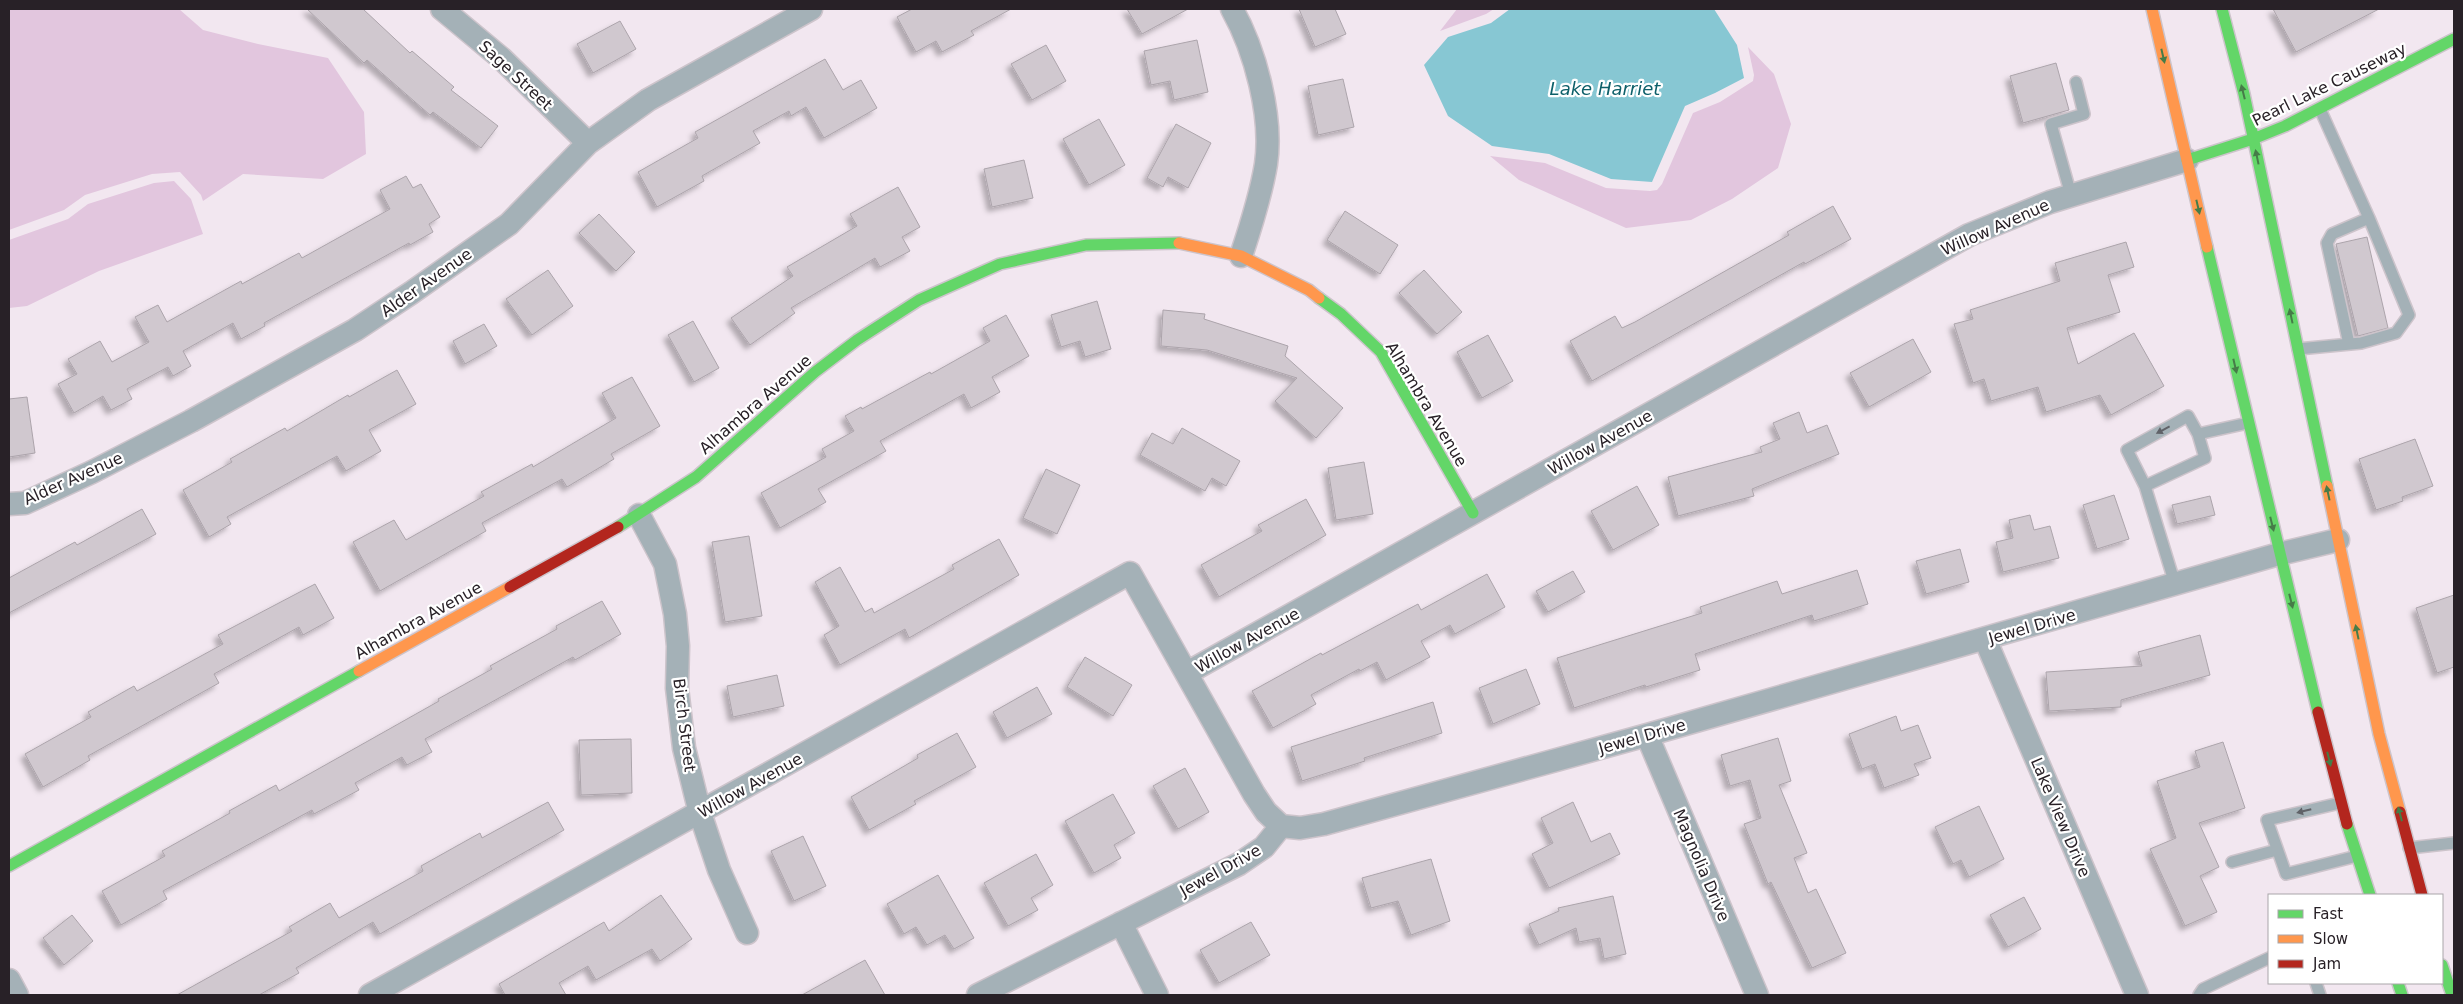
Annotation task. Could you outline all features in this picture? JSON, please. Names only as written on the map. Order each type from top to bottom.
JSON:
[{"type":"street","name":"Sage Street","points":[[442,9],[501,58],[588,143]]},
{"type":"street","name":"Alder Avenue","points":[[9,504],[25,503],[92,472],[191,421],[355,330],[411,294],[509,224],[588,143],[648,100],[811,9]]},
{"type":"street","points":[[1232,9],[1241,25],[1256,67],[1265,117],[1266,162],[1257,205],[1241,256]]},
{"type":"street","points":[[2152,9],[2279,554],[2340,803],[2370,894]]},
{"type":"street","points":[[2222,9],[2253,140],[2379,734],[2422,894]]},
{"type":"street","name":"Pearl Lake Causeway","points":[[2187,160],[2253,140],[2320,109],[2454,39]]},
{"type":"street","name":"Willow Avenue","points":[[1187,673],[1969,236],[2071,195],[2187,160]]},
{"type":"street","name":"Alhambra Avenue","points":[[9,866],[639,515],[696,477],[815,372],[857,340],[919,300],[1000,264],[1086,245],[1173,242],[1241,256],[1309,290],[1341,314],[1381,352],[1473,513]]},
{"type":"street","name":"Birch Street","points":[[639,515],[665,564],[676,614],[678,646],[677,688],[684,748],[700,813],[719,870],[747,933]]},
{"type":"street","name":"Jewel Drive","points":[[978,995],[1239,864],[1264,847],[1281,826],[1300,828],[1324,824],[1647,735],[2279,554],[2338,540]]},
{"type":"street","name":"Willow Avenue","points":[[370,995],[1130,573],[1254,794],[1266,812],[1281,826]]},
{"type":"street","name":"Lake View Drive","points":[[1985,639],[2138,995]]},
{"type":"street","name":"Magnolia Drive","points":[[1647,735],[1757,995]]},
{"type":"street","points":[[1121,923],[1158,995]]},
{"type":"street","points":[[2443,968],[2452,995]]},
{"type":"street","points":[[9,980],[17,995]]},
{"type":"lane","points":[[2071,195],[2050,124],[2084,114],[2076,82]]},
{"type":"lane","points":[[2298,349],[2362,343],[2396,333],[2409,315],[2369,218],[2320,109]]},
{"type":"lane","points":[[2349,344],[2327,243],[2332,234],[2369,218]]},
{"type":"lane","points":[[2145,486],[2205,458],[2198,434],[2188,416],[2126,450],[2145,486],[2175,584]]},
{"type":"lane","points":[[2198,434],[2248,423]]},
{"type":"lane","points":[[2340,803],[2267,820],[2286,874],[2357,856]]},
{"type":"lane","points":[[2409,848],[2454,843]]},
{"type":"lane","points":[[2232,862],[2277,850]]},
{"type":"lane","points":[[2199,995],[2203,989],[2268,958]]},
{"type":"shaded area","points":[[9,9],[179,9],[203,30],[258,44],[328,58],[364,112],[366,154],[323,179],[243,174],[203,201],[201,195],[180,172],[152,174],[85,195],[64,210],[9,230]]},
{"type":"shaded area","points":[[1457,9],[1494,9],[1486,14],[1440,31]]},
{"type":"shaded area","points":[[1748,47],[1774,74],[1791,124],[1778,168],[1732,199],[1691,220],[1626,228],[1519,180],[1490,156],[1545,163],[1606,188],[1657,190],[1662,184],[1693,113],[1720,102],[1753,81],[1754,75]]},
{"type":"shaded area","points":[[174,181],[191,199],[203,234],[99,271],[27,306],[9,308],[9,240],[68,219],[88,204],[154,183]]},
{"type":"water","name":"Lake Harriet","points":[[1510,9],[1714,9],[1737,45],[1744,78],[1685,106],[1652,182],[1611,179],[1549,154],[1492,146],[1448,116],[1424,65],[1448,37],[1491,23]]},
{"type":"building","points":[[307,9],[363,9],[410,53],[412,51],[454,87],[451,90],[498,126],[481,148],[433,112],[430,115],[367,60],[364,63]]},
{"type":"building","points":[[912,9],[1011,9],[971,31],[974,35],[942,52],[936,41],[916,52],[897,17]]},
{"type":"building","points":[[1127,9],[1188,9],[1142,34]]},
{"type":"building","points":[[1299,9],[1335,9],[1346,34],[1315,47]]},
{"type":"building","points":[[2273,9],[2379,9],[2296,52]]},
{"type":"building","points":[[620,21],[636,49],[593,73],[577,44]]},
{"type":"building","points":[[1197,40],[1208,92],[1174,100],[1170,81],[1151,85],[1144,51]]},
{"type":"building","points":[[1046,45],[1066,81],[1032,100],[1011,64]]},
{"type":"building","points":[[825,59],[843,90],[861,80],[877,108],[824,138],[806,107],[791,116],[789,111],[753,131],[760,143],[702,176],[704,181],[657,207],[638,172],[698,138],[695,132]]},
{"type":"building","points":[[2056,63],[2069,110],[2023,123],[2010,76]]},
{"type":"building","points":[[1343,79],[1354,127],[1318,135],[1308,86]]},
{"type":"building","points":[[1099,119],[1125,165],[1089,185],[1063,139]]},
{"type":"building","points":[[1176,124],[1211,143],[1188,188],[1168,177],[1163,187],[1147,178]]},
{"type":"building","points":[[1024,160],[1033,198],[992,207],[984,169]]},
{"type":"building","points":[[406,176],[413,188],[421,184],[440,217],[429,224],[433,232],[410,245],[409,243],[264,323],[265,326],[241,339],[233,323],[183,351],[191,366],[173,376],[168,367],[127,389],[132,399],[111,410],[103,396],[74,413],[58,384],[77,374],[68,359],[100,341],[112,362],[149,342],[135,317],[158,305],[167,322],[241,281],[242,284],[299,253],[302,258],[390,209],[380,190]]},
{"type":"building","points":[[898,187],[920,227],[902,237],[910,251],[880,267],[875,258],[791,308],[795,313],[750,345],[731,318],[793,276],[787,267],[857,226],[850,214]]},
{"type":"building","points":[[1833,206],[1851,239],[1805,264],[1804,262],[1592,381],[1570,341],[1615,316],[1622,328],[1635,322],[1789,235],[1787,232]]},
{"type":"building","points":[[1345,211],[1398,245],[1380,274],[1327,240]]},
{"type":"building","points":[[599,214],[635,252],[616,271],[579,233]]},
{"type":"building","points":[[2367,237],[2388,328],[2358,336],[2336,244]]},
{"type":"building","points":[[2126,242],[2134,267],[2108,275],[2120,312],[2067,328],[2078,364],[2134,333],[2164,386],[2111,415],[2100,395],[2046,412],[2038,387],[1991,401],[1984,379],[1973,383],[1954,324],[1973,319],[1970,310],[2060,281],[2055,263]]},
{"type":"building","points":[[548,270],[573,306],[532,335],[506,299]]},
{"type":"building","points":[[1424,270],[1462,312],[1437,334],[1399,293]]},
{"type":"building","points":[[1097,301],[1111,349],[1085,357],[1080,341],[1061,347],[1051,315]]},
{"type":"building","points":[[1163,310],[1205,314],[1204,319],[1288,346],[1285,356],[1343,408],[1316,438],[1275,401],[1297,378],[1207,350],[1161,346]]},
{"type":"building","points":[[1006,315],[1029,356],[992,377],[1000,392],[971,408],[964,394],[880,441],[886,451],[818,489],[826,502],[780,528],[761,493],[826,457],[822,449],[854,431],[845,416],[861,407],[862,409],[930,372],[931,374],[990,341],[983,328]]},
{"type":"building","points":[[693,321],[719,368],[694,382],[668,335]]},
{"type":"building","points":[[484,324],[497,346],[465,364],[453,341]]},
{"type":"building","points":[[1488,335],[1513,381],[1482,398],[1457,352]]},
{"type":"building","points":[[1913,339],[1931,372],[1869,407],[1850,373]]},
{"type":"building","points":[[397,370],[416,404],[369,430],[381,451],[346,471],[337,456],[227,517],[231,524],[209,537],[183,490],[232,462],[230,459],[285,428],[287,431],[348,395],[349,397]]},
{"type":"building","points":[[632,377],[660,426],[611,454],[614,459],[567,487],[562,479],[482,523],[486,531],[380,591],[353,542],[394,520],[406,540],[484,496],[481,492],[532,464],[533,467],[616,418],[602,393]]},
{"type":"building","points":[[27,397],[35,453],[9,457],[9,399]]},
{"type":"building","points":[[1799,412],[1807,433],[1827,425],[1839,454],[1752,489],[1754,496],[1678,516],[1668,477],[1762,452],[1760,447],[1780,439],[1773,423]]},
{"type":"building","points":[[1182,428],[1240,461],[1226,486],[1212,478],[1205,491],[1140,455],[1152,433],[1173,444]]},
{"type":"building","points":[[2415,439],[2433,486],[2402,497],[2403,501],[2376,510],[2359,459]]},
{"type":"building","points":[[1364,462],[1373,514],[1336,520],[1328,468]]},
{"type":"building","points":[[1046,469],[1080,485],[1057,534],[1023,518]]},
{"type":"building","points":[[1637,486],[1659,525],[1613,550],[1591,511]]},
{"type":"building","points":[[2114,495],[2129,539],[2097,549],[2083,505]]},
{"type":"building","points":[[2210,496],[2215,515],[2177,524],[2172,505]]},
{"type":"building","points":[[1306,499],[1326,535],[1219,597],[1201,565],[1262,531],[1258,525]]},
{"type":"building","points":[[142,509],[156,534],[9,613],[9,578],[75,542],[77,545]]},
{"type":"building","points":[[2030,515],[2034,530],[2050,526],[2059,558],[2003,572],[1996,542],[2013,538],[2009,520]]},
{"type":"building","points":[[749,536],[762,616],[725,622],[712,542]]},
{"type":"building","points":[[999,539],[1019,575],[909,638],[905,629],[840,665],[824,635],[839,626],[815,582],[840,567],[865,612],[872,608],[874,613],[954,569],[952,565]]},
{"type":"building","points":[[1960,549],[1969,582],[1926,594],[1916,561]]},
{"type":"building","points":[[1857,570],[1868,604],[1814,621],[1812,615],[1695,654],[1700,670],[1646,687],[1645,685],[1574,708],[1557,658],[1702,613],[1700,607],[1777,581],[1782,594]]},
{"type":"building","points":[[1573,571],[1585,592],[1548,612],[1536,591]]},
{"type":"building","points":[[1487,574],[1505,607],[1455,634],[1450,625],[1421,641],[1430,657],[1386,680],[1377,662],[1360,671],[1359,669],[1311,695],[1316,704],[1273,728],[1252,691],[1321,653],[1322,655],[1418,604],[1421,610]]},
{"type":"building","points":[[315,584],[334,618],[303,635],[299,627],[214,674],[219,683],[88,756],[90,760],[43,787],[25,754],[91,717],[88,712],[134,686],[137,691],[223,644],[218,635]]},
{"type":"building","points":[[2454,595],[2454,667],[2437,673],[2416,608]]},
{"type":"building","points":[[602,601],[621,634],[575,660],[573,657],[425,739],[432,752],[407,765],[402,757],[355,783],[359,790],[314,814],[312,810],[163,891],[167,899],[121,925],[102,891],[165,856],[162,851],[230,813],[229,811],[276,785],[279,791],[368,741],[492,669],[490,666],[557,629],[556,626]]},
{"type":"building","points":[[2200,635],[2210,675],[2121,700],[2121,707],[2049,711],[2046,672],[2142,666],[2138,652]]},
{"type":"building","points":[[1085,657],[1132,685],[1113,716],[1067,687]]},
{"type":"building","points":[[1526,669],[1540,704],[1493,724],[1479,688]]},
{"type":"building","points":[[777,675],[784,706],[733,717],[727,686]]},
{"type":"building","points":[[1037,687],[1052,714],[1007,738],[993,712]]},
{"type":"building","points":[[1433,702],[1442,733],[1364,758],[1365,761],[1302,781],[1291,747]]},
{"type":"building","points":[[1896,716],[1901,731],[1918,725],[1931,758],[1914,764],[1919,775],[1884,788],[1875,764],[1862,769],[1849,734]]},
{"type":"building","points":[[957,733],[976,767],[914,801],[916,804],[869,830],[851,797],[918,758],[917,755]]},
{"type":"building","points":[[1778,738],[1791,781],[1779,785],[1807,853],[1794,858],[1808,893],[1816,889],[1846,953],[1812,968],[1771,882],[1768,884],[1744,824],[1761,818],[1750,780],[1730,786],[1721,755]]},
{"type":"building","points":[[631,739],[632,793],[581,795],[579,740]]},
{"type":"building","points":[[2223,742],[2245,808],[2199,823],[2219,867],[2200,876],[2217,912],[2185,926],[2150,849],[2176,838],[2157,781],[2200,767],[2195,751]]},
{"type":"building","points":[[1185,768],[1209,812],[1178,829],[1153,786]]},
{"type":"building","points":[[1113,794],[1135,833],[1114,845],[1121,858],[1094,873],[1065,821]]},
{"type":"building","points":[[548,802],[564,830],[380,934],[373,922],[296,968],[299,973],[259,995],[177,995],[292,931],[289,927],[330,903],[339,918],[423,871],[421,866],[480,833],[482,838]]},
{"type":"building","points":[[1573,802],[1591,842],[1610,833],[1620,854],[1549,888],[1532,854],[1553,843],[1541,818]]},
{"type":"building","points":[[1979,806],[2004,859],[1969,877],[1961,860],[1953,864],[1935,827]]},
{"type":"building","points":[[803,836],[826,886],[794,901],[771,851]]},
{"type":"building","points":[[1036,854],[1053,885],[1031,898],[1038,910],[1008,926],[984,883]]},
{"type":"building","points":[[1431,859],[1450,921],[1411,935],[1398,901],[1371,908],[1362,878]]},
{"type":"building","points":[[938,875],[974,938],[954,949],[945,935],[927,945],[916,927],[904,934],[887,904]]},
{"type":"building","points":[[661,895],[692,939],[660,961],[652,949],[596,980],[588,966],[559,983],[566,995],[505,995],[499,984],[604,922],[609,931]]},
{"type":"building","points":[[1613,896],[1626,954],[1604,959],[1600,938],[1579,942],[1576,928],[1539,945],[1529,924],[1559,911],[1558,908]]},
{"type":"building","points":[[2024,897],[2041,929],[2008,947],[1990,915]]},
{"type":"building","points":[[72,915],[93,941],[64,965],[43,938]]},
{"type":"building","points":[[1251,922],[1270,955],[1219,983],[1200,950]]},
{"type":"building","points":[[865,960],[885,995],[802,995]]},
{"type":"traffic: fast","points":[[2222,9],[2244,94],[2327,486]]},
{"type":"traffic: fast","points":[[2187,160],[2253,139],[2285,126],[2454,39]]},
{"type":"traffic: fast","points":[[618,527],[696,477],[815,372],[857,340],[919,300],[1000,264],[1086,245],[1179,243]]},
{"type":"traffic: fast","points":[[2207,247],[2318,712]]},
{"type":"traffic: fast","points":[[1319,298],[1341,314],[1381,352],[1473,513]]},
{"type":"traffic: fast","points":[[9,866],[359,671]]},
{"type":"traffic: fast","points":[[2347,824],[2370,894]]},
{"type":"traffic: fast","points":[[2443,968],[2452,995]]},
{"type":"traffic: fast","points":[[2398,984],[2402,995]]},
{"type":"traffic: slow","points":[[2152,9],[2207,247]]},
{"type":"traffic: slow","points":[[1179,243],[1241,256],[1309,290],[1319,298]]},
{"type":"traffic: slow","points":[[2327,486],[2379,734],[2400,812]]},
{"type":"traffic: slow","points":[[359,671],[510,587]]},
{"type":"traffic: jam","points":[[510,587],[618,527]]},
{"type":"traffic: jam","points":[[2318,712],[2347,824]]},
{"type":"traffic: jam","points":[[2400,812],[2422,894]]}]
